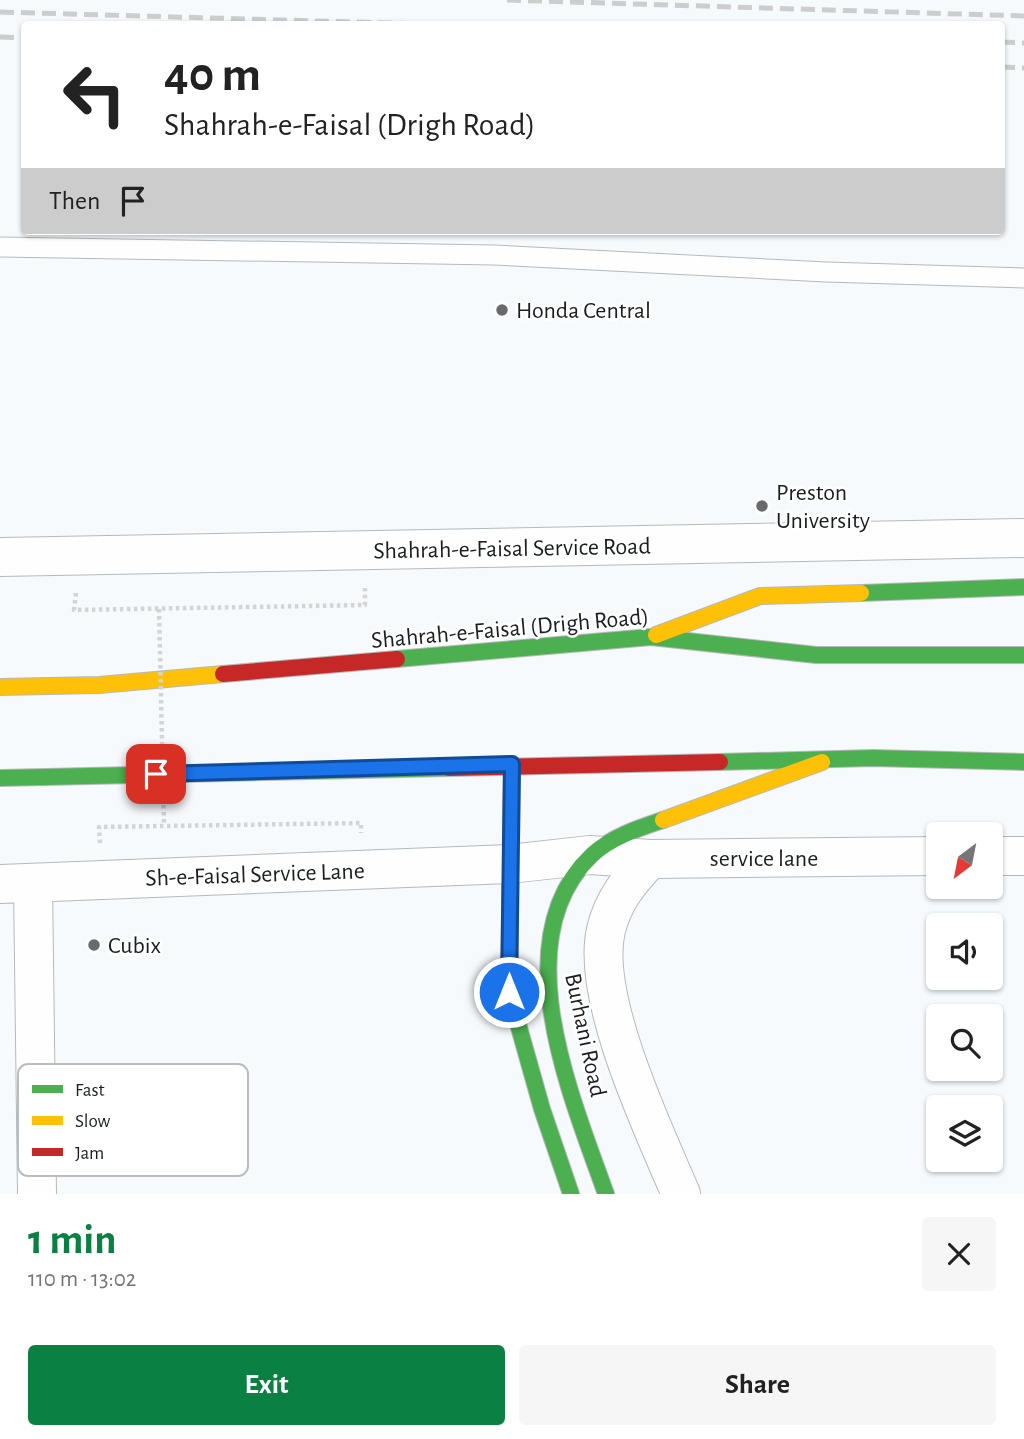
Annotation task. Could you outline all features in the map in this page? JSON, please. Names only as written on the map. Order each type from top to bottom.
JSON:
[{"type":"main road","points":[[651,637],[760,596],[1024,587]]},
{"type":"main road","name":"Shahrah-e-Faisal (Drigh Road)","points":[[0,687],[113,684],[651,637],[816,655],[1024,655]]},
{"type":"main road","points":[[0,778],[512,764],[873,758],[1024,762]]},
{"type":"main road","name":"Burhani Road","points":[[606,1194],[572,1093],[547,985],[550,930],[567,883],[590,855],[626,834],[827,760]]},
{"type":"main road","points":[[512,764],[509,992],[542,1109],[571,1194]]},
{"type":"street","name":"Shahrah-e-Faisal Service Road","points":[[0,557],[1024,538]]},
{"type":"street","name":"service lane","points":[[590,855],[650,859],[926,856]]},
{"type":"street","name":"Sh-e-Faisal Service Lane","points":[[17,884],[510,864],[590,855]]},
{"type":"street","points":[[1003,856],[1024,856]]},
{"type":"street","points":[[650,859],[627,883],[614,905],[606,931],[603,957],[615,1021],[642,1099],[681,1194]]},
{"type":"street","points":[[17,884],[29,1064]]},
{"type":"street","points":[[36,1176],[37,1194]]},
{"type":"lane","points":[[0,247],[494,255],[826,272],[1024,278]]},
{"type":"path","points":[[85,593],[73,593],[74,610],[365,605],[365,586],[351,587]]},
{"type":"path","points":[[159,608],[164,826]]},
{"type":"path","points":[[111,843],[99,844],[99,827],[361,822],[361,837],[348,837]]},
{"type":"railway","points":[[507,0],[1024,16]]},
{"type":"railway","points":[[0,12],[317,21]]},
{"type":"railway","points":[[0,37],[21,38]]},
{"type":"railway","points":[[1005,42],[1024,43]]},
{"type":"railway","points":[[1005,67],[1024,68]]},
{"type":"traffic: fast","points":[[861,593],[1024,587]]},
{"type":"traffic: fast","points":[[397,659],[651,637],[816,655],[1024,655]]},
{"type":"traffic: fast","points":[[720,762],[873,758],[1024,762]]},
{"type":"traffic: fast","points":[[512,764],[509,992],[542,1109],[571,1194]]},
{"type":"traffic: fast","points":[[0,778],[449,768]]},
{"type":"traffic: fast","points":[[606,1194],[563,1067],[553,1020],[548,974],[552,930],[566,890],[592,855],[616,838],[663,820]]},
{"type":"traffic: slow","points":[[656,635],[760,596],[861,593]]},
{"type":"traffic: slow","points":[[0,687],[99,685],[223,674]]},
{"type":"traffic: slow","points":[[663,820],[822,762]]},
{"type":"traffic: jam","points":[[223,674],[397,659]]},
{"type":"traffic: jam","points":[[449,768],[720,762]]},
{"type":"place","name":"Honda Central","points":[[502,310]]},
{"type":"place","name":"Preston University","points":[[762,506]]},
{"type":"place","name":"Cubix","points":[[94,945]]},
{"type":"route","points":[[156,774],[512,764],[509,992]]}]
